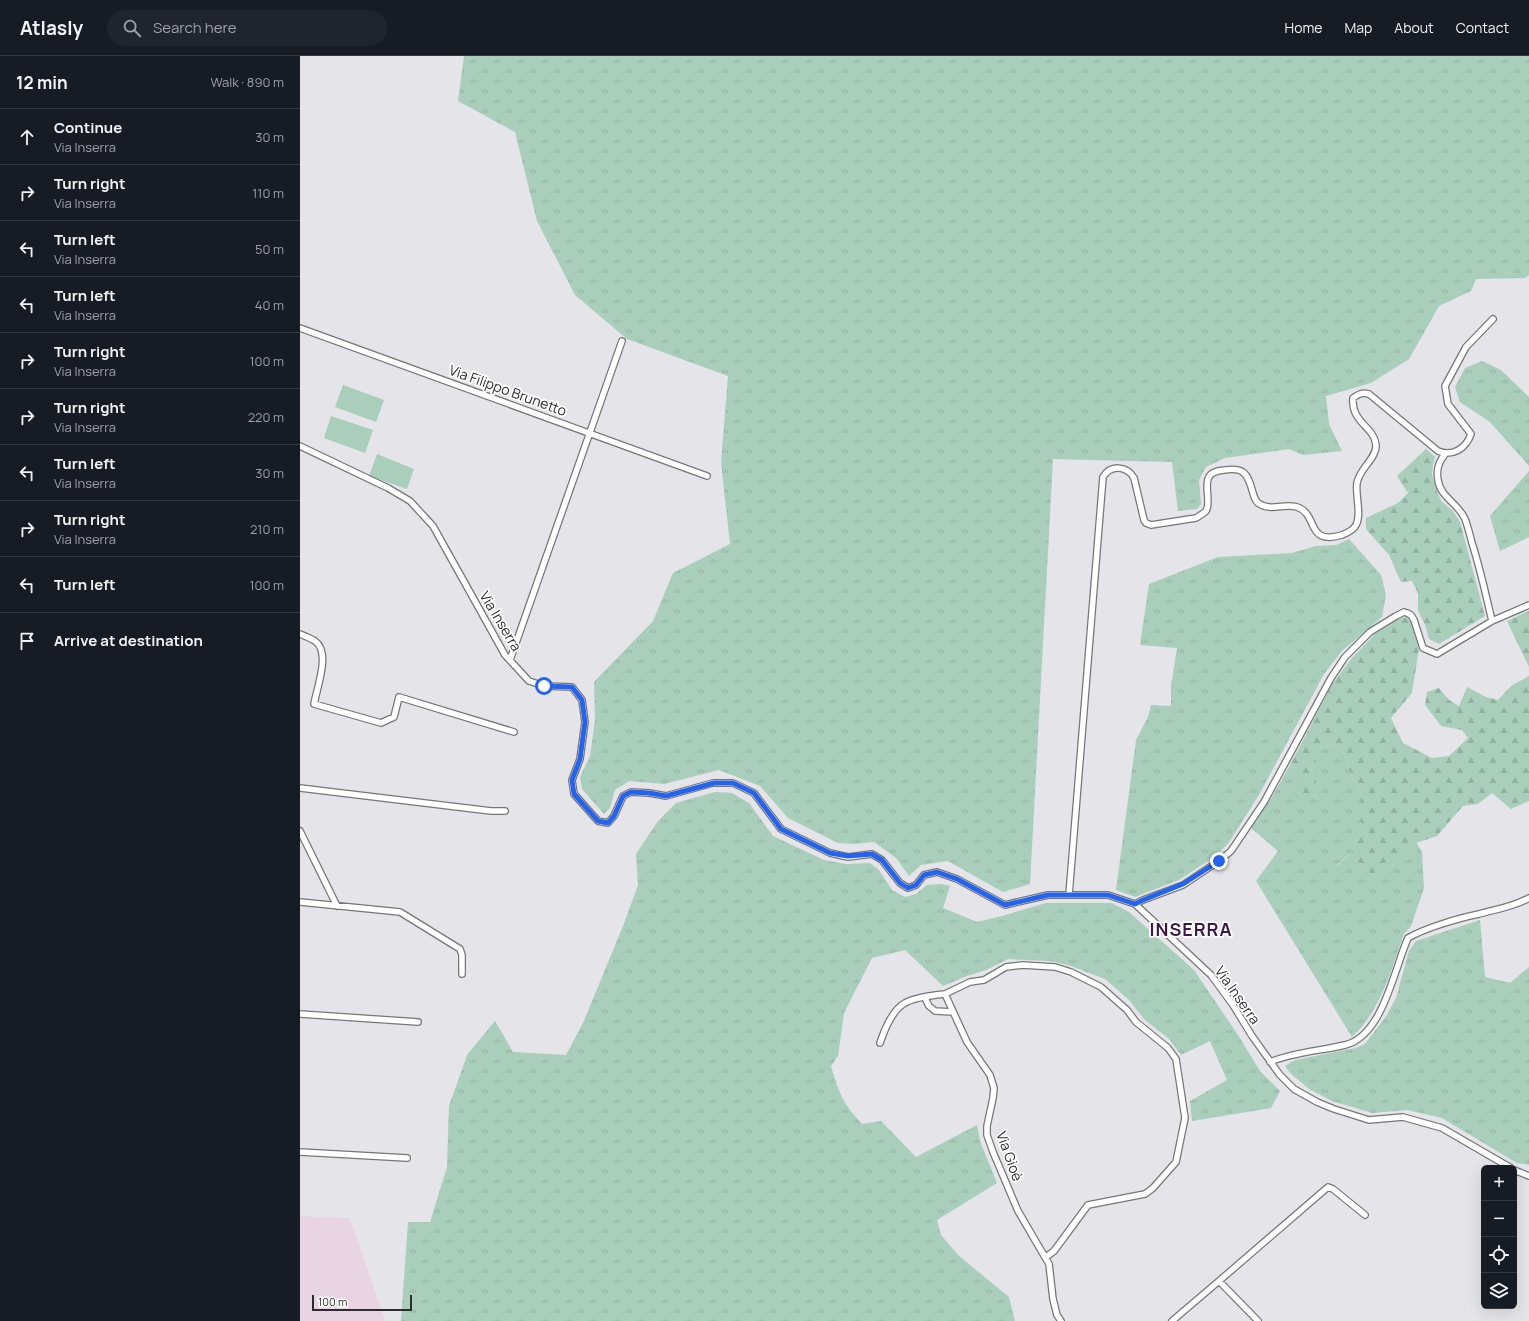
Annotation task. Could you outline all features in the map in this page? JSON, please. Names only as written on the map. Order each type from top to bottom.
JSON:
[{"type":"street","points":[[1070,895],[1102,484],[1106,471],[1112,468],[1119,468],[1131,473],[1134,478],[1146,523],[1151,524],[1196,518],[1207,510],[1208,503],[1206,487],[1210,476],[1217,471],[1235,470],[1243,472],[1248,477],[1254,499],[1257,502],[1269,507],[1295,506],[1302,509],[1307,514],[1319,535],[1326,538],[1334,538],[1345,534],[1353,529],[1357,524],[1357,482],[1360,473],[1374,455],[1376,446],[1373,436],[1356,417],[1354,411],[1354,398],[1358,394],[1369,394],[1438,451],[1445,454],[1453,453],[1459,450],[1469,440],[1471,434],[1448,404],[1445,386],[1466,347],[1493,320]]},
{"type":"street","name":"Via Filippo Brunetto","points":[[300,328],[707,476]]},
{"type":"street","points":[[510,660],[622,341]]},
{"type":"street","name":"Via Inserra","points":[[300,446],[388,488],[410,501],[434,526],[505,655],[529,681],[544,686],[572,687],[582,700],[585,722],[580,759],[572,780],[574,794],[598,821],[608,823],[614,816],[623,796],[631,792],[666,796],[714,783],[733,783],[754,793],[781,829],[830,853],[848,856],[872,854],[882,860],[900,883],[908,888],[916,885],[924,875],[937,872],[957,879],[1005,905],[1048,895],[1108,895],[1135,904],[1211,975],[1233,1005],[1270,1062],[1294,1089],[1317,1102],[1369,1120],[1404,1117],[1442,1128],[1506,1165]]},
{"type":"street","points":[[1445,454],[1439,462],[1437,471],[1438,481],[1443,493],[1458,508],[1465,519],[1478,561],[1492,621]]},
{"type":"street","points":[[1135,904],[1183,884],[1219,861],[1231,851],[1264,802],[1331,678],[1345,657],[1370,632],[1404,612],[1411,615],[1414,620],[1423,648],[1437,654],[1492,621],[1529,606]]},
{"type":"street","points":[[300,634],[316,641],[323,652],[323,661],[314,704],[381,723],[394,717],[399,697],[514,732]]},
{"type":"street","points":[[300,788],[504,812]]},
{"type":"street","points":[[300,831],[337,906]]},
{"type":"street","points":[[1270,1062],[1291,1055],[1346,1045],[1357,1041],[1382,1010],[1389,995],[1408,938],[1417,933],[1470,916],[1519,904],[1529,898]]},
{"type":"street","points":[[300,902],[400,912],[460,949],[462,955],[462,974]]},
{"type":"street","points":[[880,1043],[884,1030],[895,1013],[904,1003],[945,994],[970,982],[984,980],[1006,967],[1023,965],[1055,967],[1071,972],[1101,987],[1127,1010],[1136,1022],[1168,1048],[1176,1059],[1185,1118],[1176,1162],[1153,1188],[1145,1194],[1088,1205],[1054,1250],[1046,1257]]},
{"type":"street","name":"Via Gioè","points":[[945,994],[967,1042],[990,1075],[994,1088],[987,1126],[987,1135],[1018,1211],[1049,1264],[1053,1298],[1057,1315],[1061,1321]]},
{"type":"street","points":[[925,998],[929,1006],[935,1011],[953,1012]]},
{"type":"street","points":[[300,1014],[418,1022]]},
{"type":"street","points":[[300,1152],[407,1158]]},
{"type":"street","points":[[1517,1171],[1529,1176]]},
{"type":"street","points":[[1172,1321],[1328,1187],[1333,1189],[1365,1215]]},
{"type":"street","points":[[1219,1281],[1258,1321]]},
{"type":"shaded area","points":[[300,1216],[350,1218],[385,1321],[300,1321]]},
{"type":"green space","points":[[464,56],[1529,56],[1529,275],[1525,278],[1476,279],[1471,291],[1439,306],[1409,359],[1371,383],[1326,396],[1329,424],[1342,451],[1303,455],[1289,449],[1225,458],[1206,467],[1199,480],[1201,504],[1197,509],[1178,511],[1172,462],[1053,459],[1030,884],[1003,892],[948,861],[921,865],[909,876],[896,858],[874,842],[854,844],[838,843],[788,818],[760,786],[719,770],[664,784],[629,781],[615,790],[610,808],[604,814],[582,789],[580,777],[590,756],[595,721],[594,682],[653,621],[673,573],[730,544],[721,462],[728,376],[627,339],[575,295],[537,221],[515,132],[458,101]]},
{"type":"green space","points":[[1482,361],[1501,370],[1529,397],[1529,466],[1490,422],[1460,402],[1455,387],[1465,368]]},
{"type":"green space","points":[[343,385],[384,400],[376,422],[335,407]]},
{"type":"green space","points":[[331,416],[373,430],[365,453],[324,438]]},
{"type":"green space","points":[[1426,449],[1435,457],[1432,475],[1441,501],[1453,511],[1460,522],[1485,616],[1439,644],[1429,639],[1425,625],[1418,610],[1418,593],[1412,581],[1401,582],[1389,555],[1366,529],[1366,518],[1398,503],[1408,493],[1397,476]]},
{"type":"green space","points":[[377,454],[414,469],[407,489],[369,476]]},
{"type":"green space","points":[[1529,471],[1529,537],[1500,551],[1490,516]]},
{"type":"green space","points":[[1349,539],[1381,575],[1386,595],[1382,617],[1342,651],[1324,674],[1259,795],[1228,844],[1214,857],[1179,880],[1135,897],[1116,890],[1136,740],[1148,717],[1151,705],[1171,706],[1171,686],[1177,648],[1140,645],[1149,584],[1218,557],[1292,553],[1316,546],[1336,545]]},
{"type":"green space","points":[[1529,611],[1529,667],[1507,621]]},
{"type":"green space","points":[[1407,617],[1410,620],[1419,649],[1412,693],[1391,718],[1403,743],[1432,758],[1449,756],[1468,738],[1462,730],[1441,726],[1425,705],[1427,692],[1439,688],[1449,700],[1459,706],[1467,687],[1486,697],[1498,700],[1511,686],[1529,676],[1529,801],[1511,809],[1492,793],[1478,804],[1463,806],[1437,836],[1416,843],[1398,861],[1378,877],[1358,867],[1337,866],[1352,852],[1361,829],[1361,794],[1349,771],[1346,755],[1334,743],[1316,750],[1311,768],[1320,793],[1315,797],[1297,793],[1298,773],[1291,763],[1333,683],[1352,658],[1375,634],[1399,619]]},
{"type":"green space","points":[[1334,743],[1346,755],[1349,771],[1361,794],[1361,829],[1352,852],[1337,865],[1358,867],[1378,877],[1398,861],[1416,842],[1422,852],[1424,888],[1411,926],[1404,934],[1378,1002],[1371,1015],[1352,1037],[1256,881],[1278,851],[1251,828],[1272,797],[1291,763],[1315,797],[1319,793],[1311,768],[1316,750]]},
{"type":"green space","points":[[715,792],[732,793],[749,803],[773,836],[824,860],[846,864],[870,863],[879,870],[892,890],[905,897],[916,894],[927,885],[941,884],[950,886],[943,908],[977,922],[1046,903],[1112,903],[1129,912],[1194,970],[1238,1035],[1260,1071],[1280,1091],[1271,1108],[1192,1121],[1190,1101],[1227,1080],[1210,1041],[1181,1055],[1169,1039],[1144,1019],[1129,1000],[1105,979],[1071,966],[1050,961],[1008,959],[986,970],[943,986],[905,950],[872,958],[844,1013],[838,1056],[831,1066],[839,1091],[850,1110],[862,1124],[881,1121],[916,1157],[977,1125],[980,1141],[997,1183],[937,1220],[941,1235],[959,1256],[1009,1297],[1015,1321],[401,1321],[408,1222],[430,1222],[447,1167],[449,1106],[467,1055],[495,1021],[513,1052],[566,1055],[583,1023],[623,926],[638,885],[636,854],[658,821],[676,803]]},
{"type":"green space","points":[[1480,920],[1485,977],[1510,983],[1529,967],[1529,1165],[1517,1163],[1442,1118],[1407,1110],[1372,1113],[1332,1101],[1309,1089],[1290,1073],[1285,1066],[1295,1060],[1356,1048],[1365,1044],[1387,1015],[1396,998],[1409,951],[1416,941]]},
{"type":"district","name":"INSERRA","points":[[1191,929]]},
{"type":"route","points":[[544,686],[572,687],[582,700],[585,722],[580,759],[572,780],[574,794],[598,821],[608,823],[614,816],[623,796],[631,792],[666,796],[714,783],[733,783],[754,793],[781,829],[830,853],[848,856],[872,854],[882,860],[900,883],[908,888],[916,885],[924,875],[937,872],[957,879],[1005,905],[1048,895],[1108,895],[1135,904],[1183,884],[1219,861]]}]
